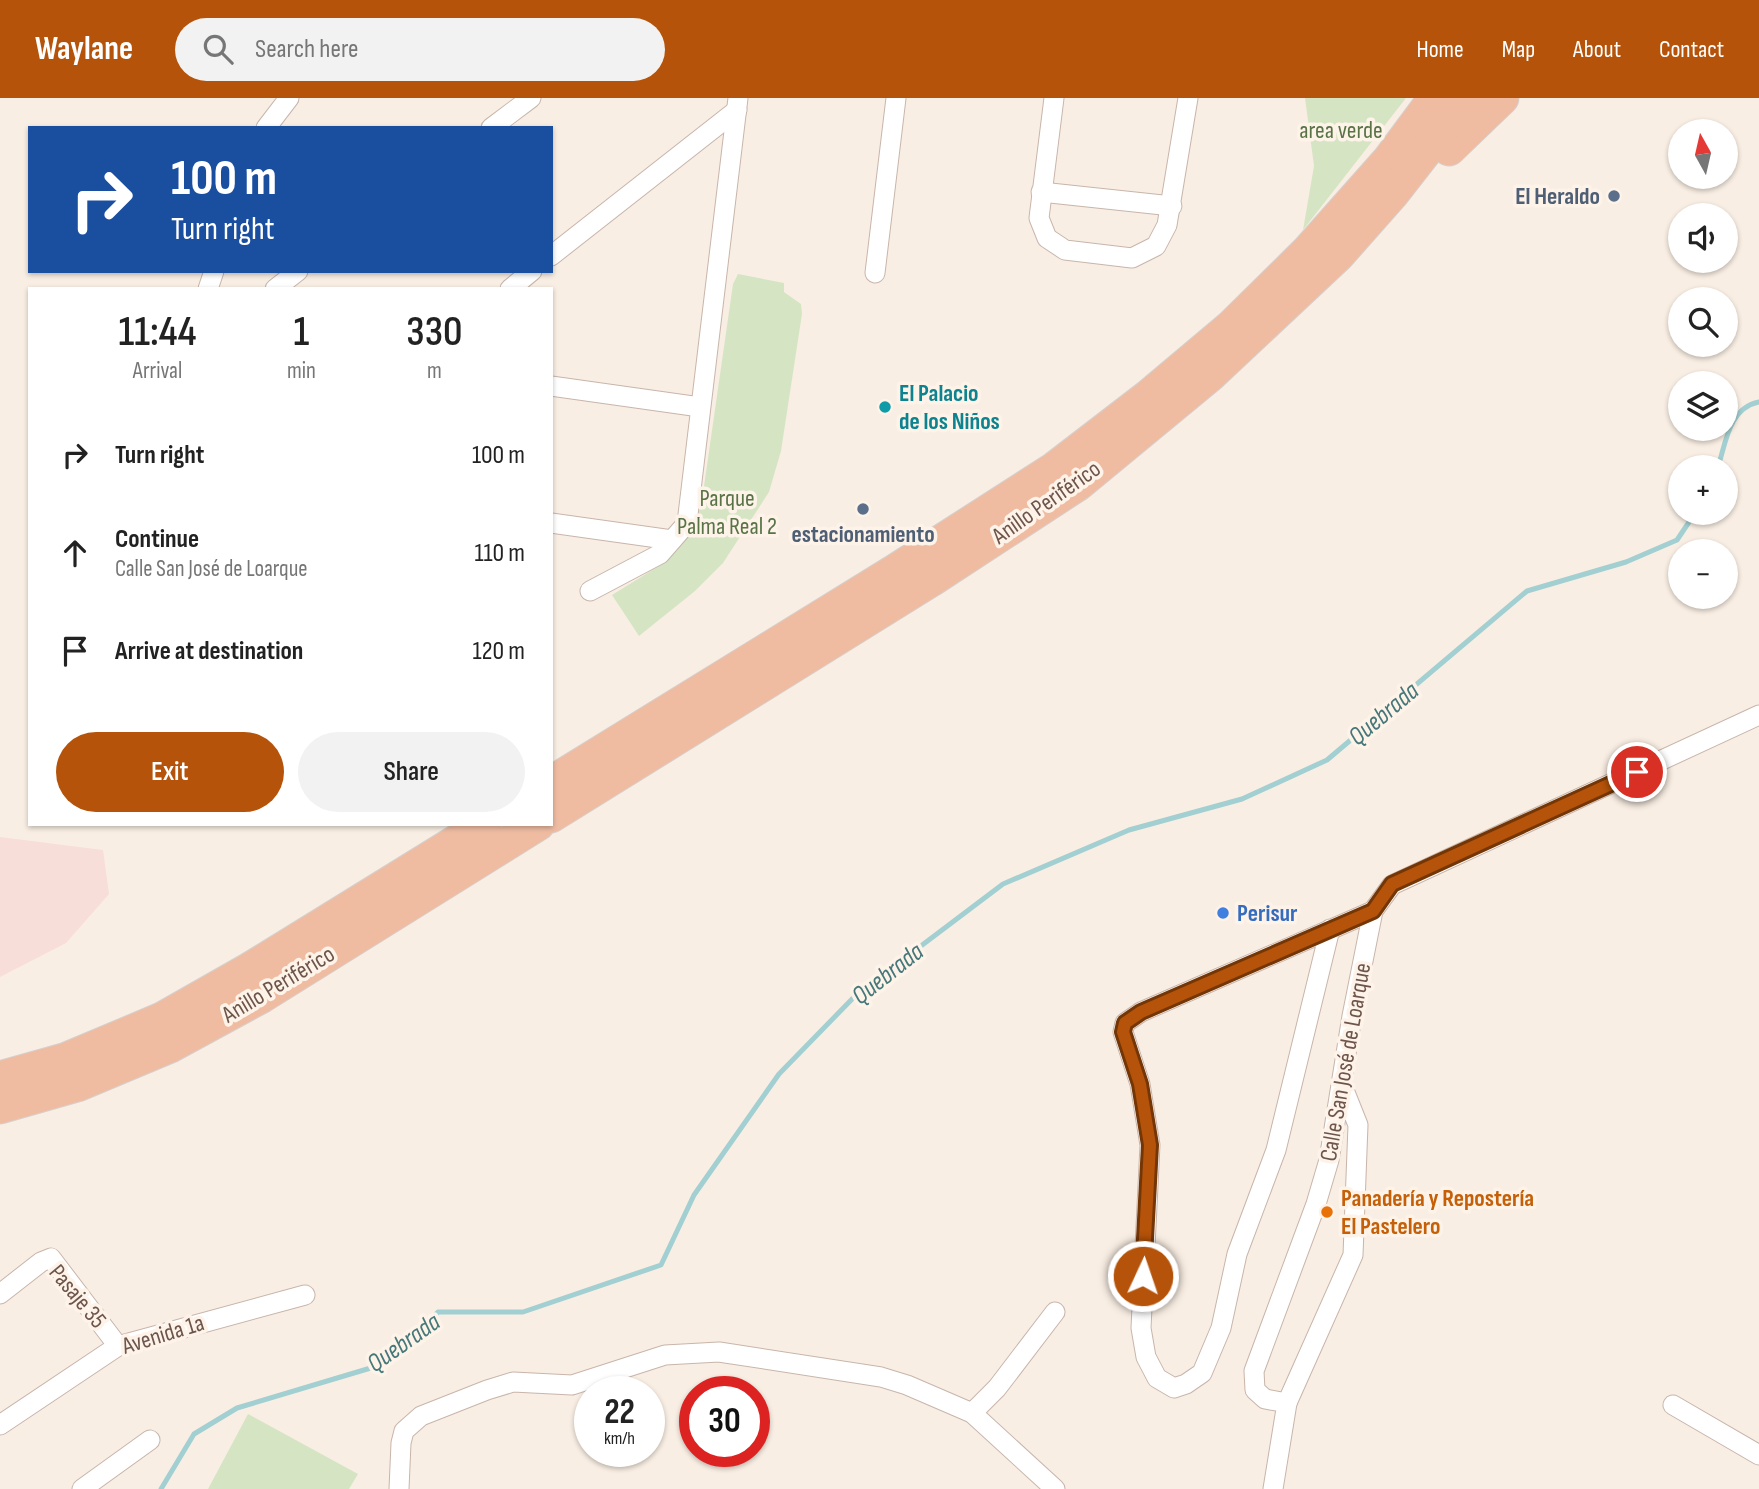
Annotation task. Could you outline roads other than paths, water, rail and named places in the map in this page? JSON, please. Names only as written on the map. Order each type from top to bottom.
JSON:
[{"type":"highway","name":"Anillo Periférico","points":[[553,782],[1054,469],[1149,396],[1230,327],[1309,250],[1389,160],[1435,98]]},
{"type":"highway","name":"Anillo Periférico","points":[[553,815],[931,580],[1078,484],[1218,368],[1338,255],[1392,194],[1467,98]]},
{"type":"highway","points":[[1392,194],[1436,161],[1502,98]]},
{"type":"highway","name":"Anillo Periférico","points":[[0,1078],[67,1059],[162,1019],[250,969],[482,826]]},
{"type":"highway","name":"Anillo Periférico","points":[[0,1107],[77,1086],[170,1046],[262,996],[535,826]]},
{"type":"street","points":[[268,126],[289,98]]},
{"type":"street","points":[[494,126],[531,98]]},
{"type":"street","points":[[875,273],[896,98]]},
{"type":"street","points":[[1054,98],[1039,218],[1047,238],[1065,250],[1132,258],[1156,246],[1167,225],[1188,98]]},
{"type":"street","points":[[553,254],[737,104]]},
{"type":"street","points":[[590,591],[660,554],[687,523],[737,104]]},
{"type":"street","points":[[1041,191],[1172,206]]},
{"type":"street","points":[[278,287],[295,273]]},
{"type":"street","points":[[512,287],[530,273]]},
{"type":"street","points":[[553,386],[700,407]]},
{"type":"street","points":[[553,523],[672,540]]},
{"type":"street","name":"Calle San José de Loarque","points":[[1287,1403],[1265,1399],[1255,1390],[1254,1371],[1316,1204],[1329,1160],[1373,911],[1392,884],[1759,715]]},
{"type":"street","points":[[1330,929],[1276,1150],[1237,1254],[1222,1328],[1202,1373],[1186,1384],[1174,1388],[1157,1378],[1146,1357],[1141,1328],[1150,1145],[1140,1084],[1123,1032],[1125,1023],[1141,1012],[1330,929],[1373,911]]},
{"type":"street","points":[[1273,1489],[1287,1403],[1353,1255],[1358,1125],[1341,1084]]},
{"type":"street","name":"Pasaje 35","points":[[0,1294],[41,1262],[51,1258],[118,1346]]},
{"type":"street","name":"Avenida 1a","points":[[0,1424],[118,1346],[305,1295]]},
{"type":"street","points":[[972,1413],[997,1388],[1055,1312]]},
{"type":"street","points":[[399,1489],[404,1430],[421,1416],[513,1382],[572,1385],[665,1355],[719,1352],[881,1377],[907,1385],[972,1413],[1055,1489]]},
{"type":"street","points":[[1673,1405],[1759,1455]]},
{"type":"street","points":[[82,1489],[150,1440]]},
{"type":"waterway","name":"Quebrada","points":[[1722,455],[1735,419],[1749,405],[1759,402]]},
{"type":"waterway","name":"Quebrada","points":[[161,1489],[194,1434],[237,1408],[374,1367],[411,1340],[438,1312],[523,1312],[661,1265],[694,1195],[779,1074],[856,995],[1003,884],[1129,830],[1242,799],[1327,760],[1527,591],[1626,562],[1677,540],[1687,525]]},
{"type":"place","name":"El Heraldo","points":[[1614,196]]},
{"type":"place","name":"El Palacio de los Niños","points":[[885,407]]},
{"type":"place","name":"estacionamiento","points":[[863,509]]},
{"type":"place","name":"Perisur","points":[[1223,913]]},
{"type":"place","name":"Panadería y Repostería El Pastelero","points":[[1327,1212]]},
{"type":"park label","name":"area verde","points":[[1341,130]]},
{"type":"park label","name":"Parque Palma Real 2","points":[[727,512]]}]
